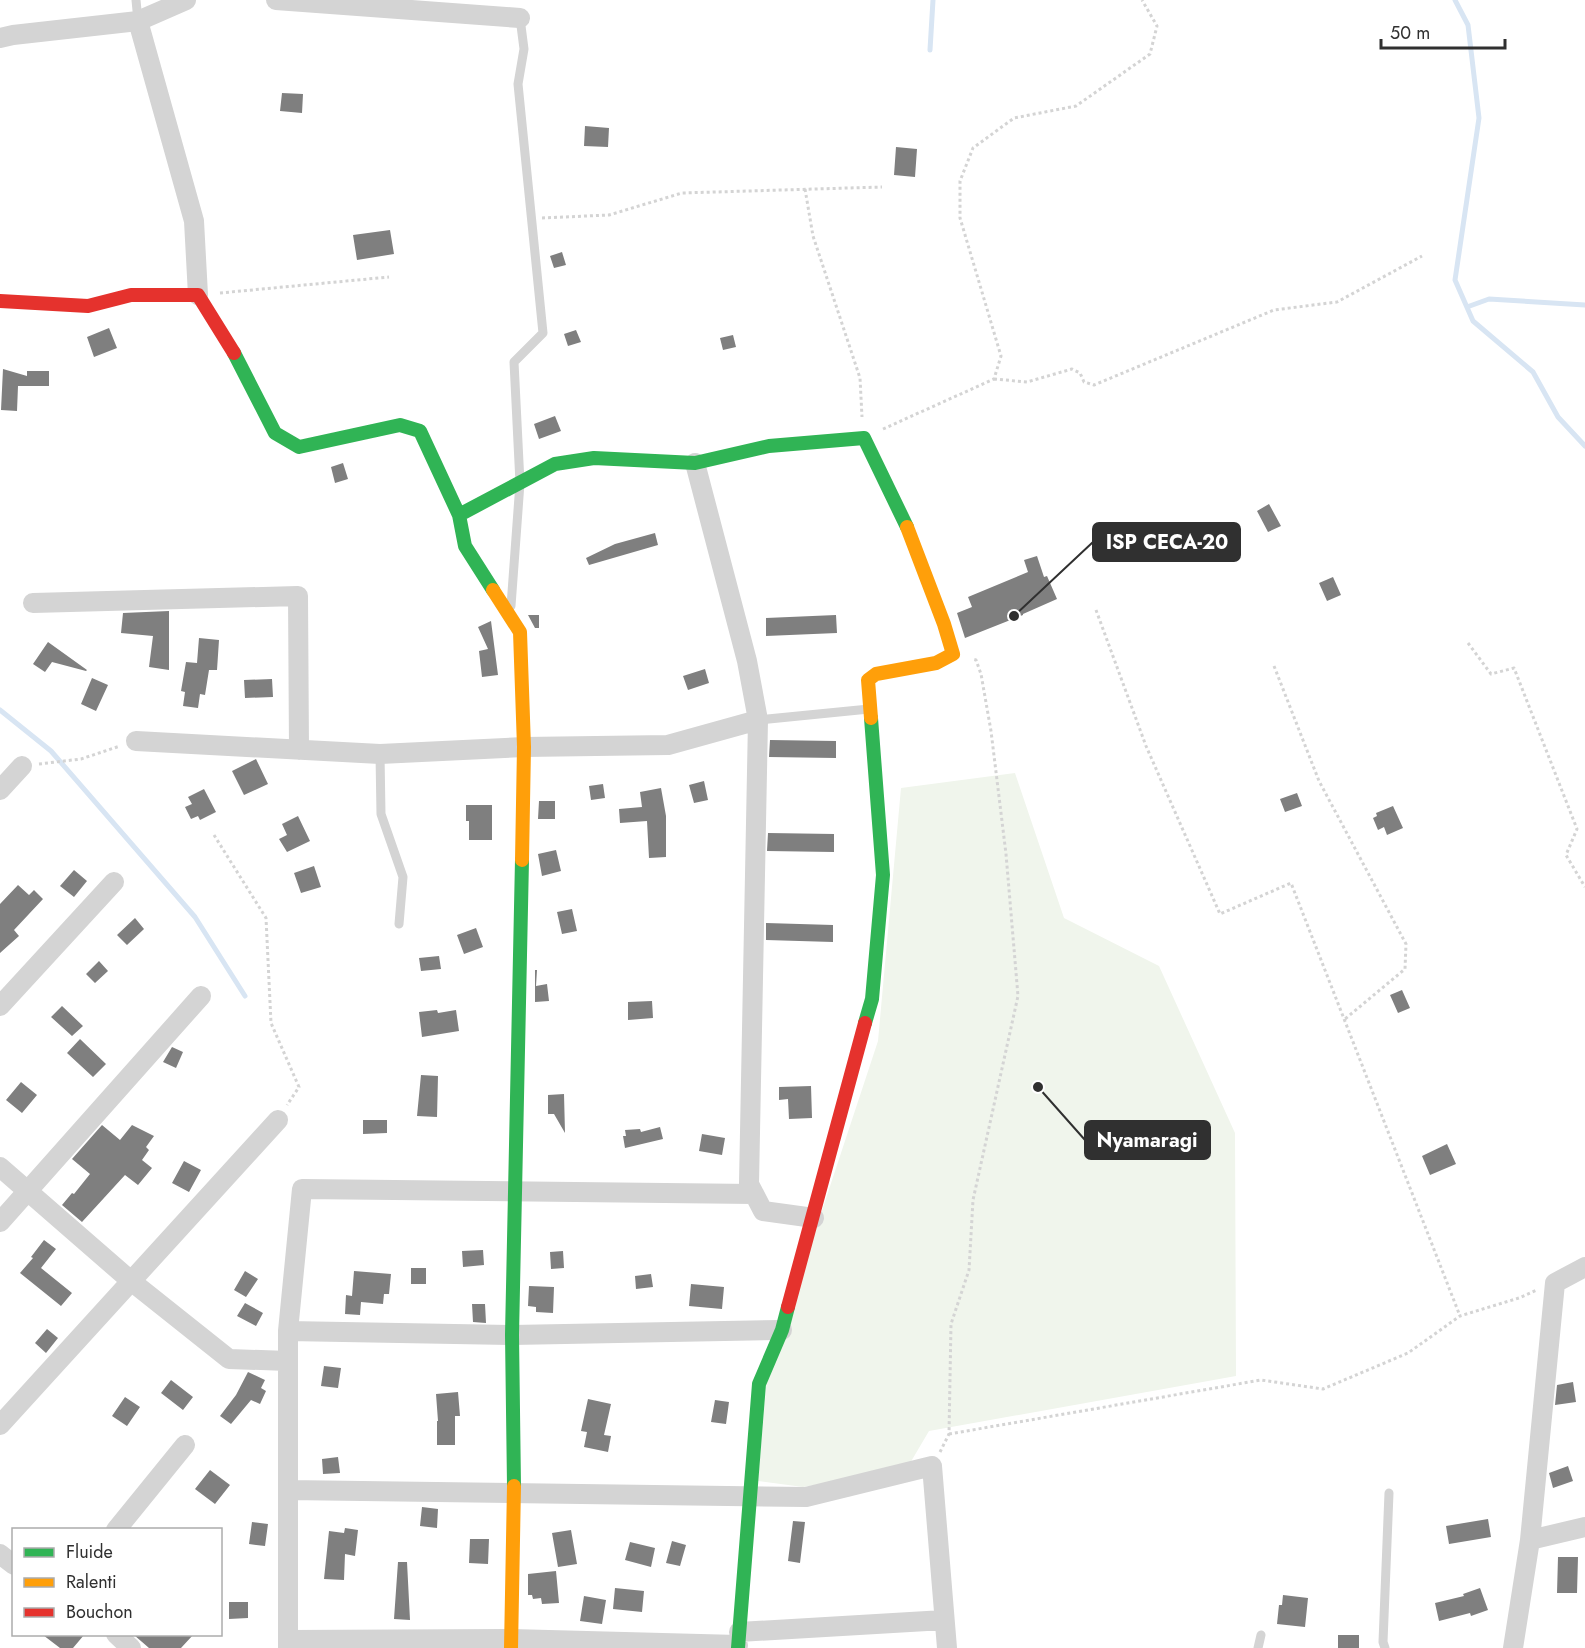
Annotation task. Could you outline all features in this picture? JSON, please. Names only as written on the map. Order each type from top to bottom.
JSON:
[{"type":"street","points":[[0,38],[138,21],[186,0]]},
{"type":"street","points":[[276,0],[520,18]]},
{"type":"street","points":[[138,21],[194,221],[198,295],[239,360],[275,433],[299,447],[400,425],[420,431],[459,515],[465,546],[520,632],[524,747],[514,1191],[512,1335],[514,1492],[511,1643]]},
{"type":"street","points":[[0,301],[88,306],[131,295],[198,295]]},
{"type":"street","points":[[459,515],[555,464],[594,458],[695,463],[769,446],[864,438],[903,516],[953,654],[936,663],[876,674],[868,680],[883,875],[872,999],[782,1330],[759,1384],[748,1496],[738,1642]]},
{"type":"street","points":[[695,463],[747,661],[758,720],[749,1184],[763,1211],[814,1218]]},
{"type":"street","points":[[33,603],[298,596],[299,750]]},
{"type":"street","points":[[136,741],[380,754],[524,747],[668,745],[758,720]]},
{"type":"street","points":[[0,790],[22,766]]},
{"type":"street","points":[[0,1006],[114,882]]},
{"type":"street","points":[[0,1222],[201,996]]},
{"type":"street","points":[[0,1425],[278,1120]]},
{"type":"street","points":[[0,1167],[131,1281],[229,1359],[288,1362]]},
{"type":"street","points":[[754,1194],[302,1189],[288,1330],[288,1644],[738,1642],[944,1620]]},
{"type":"street","points":[[1513,1648],[1530,1540],[1555,1283],[1585,1267]]},
{"type":"street","points":[[288,1330],[512,1335],[782,1330]]},
{"type":"street","points":[[118,1528],[185,1445]]},
{"type":"street","points":[[288,1490],[806,1497],[932,1466],[947,1648]]},
{"type":"street","points":[[1530,1540],[1585,1527]]},
{"type":"street","points":[[0,1554],[12,1563]]},
{"type":"street","points":[[117,1636],[131,1648]]},
{"type":"lane","points":[[136,0],[138,21]]},
{"type":"lane","points":[[511,618],[519,483],[514,362],[543,333],[518,84],[524,49],[520,18]]},
{"type":"lane","points":[[758,720],[870,708]]},
{"type":"lane","points":[[380,754],[381,814],[403,877],[399,924]]},
{"type":"lane","points":[[1385,1648],[1383,1642],[1389,1493]]},
{"type":"lane","points":[[1258,1648],[1261,1635]]},
{"type":"path","points":[[994,379],[1001,356],[960,218],[960,181],[973,148],[1014,118],[1076,106],[1150,54],[1157,26],[1142,0]]},
{"type":"path","points":[[531,219],[609,215],[682,193],[882,188]]},
{"type":"path","points":[[805,189],[813,236],[860,378],[864,438],[994,379],[1027,382],[1072,369],[1080,373],[1084,382],[1095,385],[1274,309],[1337,302],[1422,256]]},
{"type":"path","points":[[198,295],[389,277]]},
{"type":"path","points":[[1096,610],[1146,746],[1220,914],[1291,883],[1460,1316]]},
{"type":"path","points":[[1468,643],[1491,674],[1514,668],[1577,830],[1566,855],[1585,887]]},
{"type":"path","points":[[932,1466],[950,1434],[951,1324],[969,1270],[973,1200],[1018,996],[1006,854],[991,731],[981,674],[976,660],[953,654]]},
{"type":"path","points":[[1274,666],[1319,782],[1406,944],[1405,969],[1345,1019]]},
{"type":"path","points":[[22,766],[81,759],[136,741]]},
{"type":"path","points":[[214,835],[266,918],[271,1023],[299,1087],[278,1120]]},
{"type":"path","points":[[950,1434],[1262,1380],[1323,1389],[1408,1353],[1460,1316],[1519,1298],[1555,1283]]},
{"type":"shaded area","points":[[1015,773],[1064,918],[1159,966],[1235,1133],[1236,1376],[929,1431],[906,1470],[803,1487],[758,1481],[767,1377],[878,1041],[901,788]]},
{"type":"building","points":[[282,93],[303,94],[302,113],[280,111]]},
{"type":"building","points":[[585,126],[609,128],[608,147],[584,146]]},
{"type":"building","points":[[896,147],[917,149],[915,177],[894,175]]},
{"type":"building","points":[[390,230],[394,254],[357,260],[353,235]]},
{"type":"building","points":[[562,252],[566,265],[554,268],[550,256]]},
{"type":"building","points":[[109,328],[117,348],[94,357],[87,337]]},
{"type":"building","points":[[576,330],[581,342],[568,346],[564,334]]},
{"type":"building","points":[[733,335],[736,347],[723,350],[720,338]]},
{"type":"building","points":[[3,369],[27,376],[27,371],[49,371],[49,386],[18,386],[17,411],[1,410]]},
{"type":"building","points":[[555,416],[561,431],[539,439],[534,424]]},
{"type":"building","points":[[343,463],[348,479],[335,483],[331,467]]},
{"type":"building","points":[[1269,504],[1281,526],[1268,532],[1257,511]]},
{"type":"building","points":[[655,533],[658,545],[589,565],[586,558],[615,544]]},
{"type":"building","points":[[1037,556],[1044,577],[1047,576],[1057,599],[965,638],[957,613],[972,607],[968,597],[1028,572],[1024,560]]},
{"type":"building","points":[[1333,577],[1341,595],[1327,601],[1319,583]]},
{"type":"building","points":[[169,611],[169,670],[149,667],[153,636],[121,633],[123,613]]},
{"type":"building","points":[[528,615],[539,615],[539,628],[535,628]]},
{"type":"building","points":[[836,615],[837,633],[766,636],[766,618]]},
{"type":"building","points":[[491,621],[498,675],[482,677],[479,651],[488,649],[478,627]]},
{"type":"building","points":[[199,638],[219,640],[217,670],[209,670],[205,695],[200,694],[198,708],[183,706],[185,692],[181,691],[186,662],[197,663]]},
{"type":"building","points":[[48,642],[87,670],[52,662],[45,672],[33,664]]},
{"type":"building","points":[[705,669],[709,683],[688,690],[683,676]]},
{"type":"building","points":[[92,678],[108,685],[96,711],[81,704]]},
{"type":"building","points":[[272,679],[273,697],[245,698],[244,680]]},
{"type":"building","points":[[770,740],[836,741],[836,758],[769,757]]},
{"type":"building","points":[[256,759],[268,784],[244,795],[232,771]]},
{"type":"building","points":[[704,781],[708,800],[694,803],[689,785]]},
{"type":"building","points":[[603,784],[605,798],[591,800],[589,786]]},
{"type":"building","points":[[661,788],[666,816],[666,857],[649,858],[647,821],[620,823],[619,809],[642,807],[640,792]]},
{"type":"building","points":[[204,789],[216,812],[200,820],[198,816],[191,819],[185,807],[192,804],[188,797]]},
{"type":"building","points":[[1297,793],[1302,806],[1285,812],[1280,799]]},
{"type":"building","points":[[539,801],[555,801],[555,819],[538,819]]},
{"type":"building","points":[[466,805],[492,805],[492,840],[469,840]]},
{"type":"building","points":[[1393,806],[1403,828],[1387,835],[1384,827],[1378,830],[1373,818],[1377,816],[1376,813]]},
{"type":"building","points":[[298,816],[310,841],[287,852],[279,839],[287,835],[282,824]]},
{"type":"building","points":[[768,833],[834,834],[834,852],[767,851]]},
{"type":"building","points":[[556,850],[561,871],[542,876],[538,854]]},
{"type":"building","points":[[314,866],[321,887],[301,893],[294,873]]},
{"type":"building","points":[[74,870],[87,881],[74,897],[60,886]]},
{"type":"building","points":[[18,885],[29,895],[34,890],[43,899],[14,930],[19,936],[0,953],[0,904]]},
{"type":"building","points":[[572,909],[577,931],[562,934],[557,912]]},
{"type":"building","points":[[135,918],[144,929],[127,945],[117,935]]},
{"type":"building","points":[[766,923],[833,925],[833,942],[766,940]]},
{"type":"building","points":[[476,928],[483,947],[464,954],[457,935]]},
{"type":"building","points":[[439,956],[441,969],[421,971],[419,958]]},
{"type":"building","points":[[99,961],[108,971],[95,983],[86,974]]},
{"type":"building","points":[[535,970],[537,970],[536,986],[547,984],[549,1001],[535,1002]]},
{"type":"building","points":[[1402,990],[1410,1008],[1398,1013],[1390,995]]},
{"type":"building","points":[[652,1001],[653,1018],[628,1020],[628,1002]]},
{"type":"building","points":[[62,1006],[83,1026],[72,1036],[51,1017]]},
{"type":"building","points":[[437,1010],[438,1013],[456,1010],[459,1031],[422,1037],[419,1012]]},
{"type":"building","points":[[80,1039],[106,1064],[93,1077],[67,1053]]},
{"type":"building","points":[[172,1047],[183,1052],[176,1068],[163,1062]]},
{"type":"building","points":[[421,1075],[438,1076],[437,1117],[417,1116]]},
{"type":"building","points":[[21,1082],[37,1095],[22,1113],[6,1100]]},
{"type":"building","points":[[811,1086],[812,1118],[789,1119],[788,1099],[779,1100],[779,1087]]},
{"type":"building","points":[[564,1094],[565,1133],[554,1114],[548,1114],[548,1095]]},
{"type":"building","points":[[363,1120],[387,1120],[387,1133],[363,1134]]},
{"type":"building","points":[[102,1125],[120,1140],[132,1125],[154,1136],[146,1147],[149,1150],[142,1160],[152,1168],[138,1185],[125,1175],[82,1222],[62,1205],[90,1174],[72,1159]]},
{"type":"building","points":[[660,1127],[663,1139],[625,1148],[623,1136],[626,1136],[625,1130],[640,1129],[641,1132]]},
{"type":"building","points":[[702,1134],[725,1138],[722,1155],[699,1151]]},
{"type":"building","points":[[1447,1144],[1456,1164],[1430,1175],[1422,1156]]},
{"type":"building","points":[[184,1161],[201,1170],[189,1192],[172,1183]]},
{"type":"building","points":[[44,1240],[56,1249],[41,1268],[72,1293],[61,1306],[20,1273]]},
{"type":"building","points":[[483,1250],[484,1265],[463,1267],[462,1251]]},
{"type":"building","points":[[563,1251],[564,1268],[551,1269],[550,1252]]},
{"type":"building","points":[[411,1268],[426,1268],[426,1284],[411,1284]]},
{"type":"building","points":[[245,1271],[258,1279],[246,1297],[234,1290]]},
{"type":"building","points":[[354,1271],[391,1274],[389,1294],[384,1294],[383,1304],[361,1302],[360,1315],[345,1314],[346,1295],[352,1296]]},
{"type":"building","points":[[651,1274],[653,1287],[636,1289],[635,1276]]},
{"type":"building","points":[[691,1284],[724,1287],[722,1309],[689,1306]]},
{"type":"building","points":[[529,1286],[554,1287],[553,1313],[536,1312],[536,1307],[528,1306]]},
{"type":"building","points":[[245,1303],[263,1313],[256,1326],[237,1316]]},
{"type":"building","points":[[472,1304],[485,1304],[486,1323],[473,1322]]},
{"type":"building","points":[[47,1329],[58,1338],[46,1353],[35,1343]]},
{"type":"building","points":[[324,1366],[341,1368],[338,1388],[321,1386]]},
{"type":"building","points":[[248,1372],[265,1380],[261,1388],[266,1391],[260,1404],[251,1400],[231,1424],[220,1416],[236,1395]]},
{"type":"building","points":[[171,1380],[193,1397],[183,1410],[161,1393]]},
{"type":"building","points":[[1573,1382],[1576,1402],[1555,1405],[1557,1385]]},
{"type":"building","points":[[458,1392],[460,1416],[455,1416],[455,1445],[437,1445],[436,1394]]},
{"type":"building","points":[[125,1397],[140,1407],[127,1426],[112,1416]]},
{"type":"building","points":[[588,1399],[611,1404],[604,1435],[611,1436],[608,1452],[584,1447],[587,1432],[581,1431]]},
{"type":"building","points":[[715,1400],[729,1402],[726,1424],[711,1422]]},
{"type":"building","points":[[338,1457],[340,1473],[323,1474],[322,1459]]},
{"type":"building","points":[[1568,1466],[1573,1481],[1553,1488],[1549,1473]]},
{"type":"building","points":[[210,1470],[230,1485],[215,1504],[195,1489]]},
{"type":"building","points":[[422,1507],[438,1509],[437,1528],[420,1526]]},
{"type":"building","points":[[1488,1519],[1491,1537],[1449,1544],[1446,1526]]},
{"type":"building","points":[[793,1521],[805,1522],[800,1563],[788,1561]]},
{"type":"building","points":[[252,1522],[268,1524],[265,1546],[249,1544]]},
{"type":"building","points":[[345,1528],[358,1530],[355,1556],[345,1554],[344,1580],[324,1579],[329,1531],[344,1533]]},
{"type":"building","points":[[571,1530],[577,1564],[558,1567],[552,1533]]},
{"type":"building","points":[[470,1539],[489,1539],[488,1564],[469,1563]]},
{"type":"building","points":[[672,1541],[686,1545],[680,1566],[666,1563]]},
{"type":"building","points":[[630,1542],[655,1548],[651,1567],[625,1560]]},
{"type":"building","points":[[1558,1557],[1578,1557],[1577,1593],[1557,1593]]},
{"type":"building","points":[[398,1562],[407,1562],[410,1620],[394,1619]]},
{"type":"building","points":[[556,1571],[559,1603],[542,1604],[541,1598],[533,1599],[532,1595],[528,1595],[528,1574]]},
{"type":"building","points":[[615,1588],[644,1591],[642,1612],[613,1609]]},
{"type":"building","points":[[1480,1588],[1488,1610],[1471,1616],[1470,1613],[1439,1621],[1435,1603],[1464,1596],[1463,1594]]},
{"type":"building","points":[[1283,1595],[1308,1598],[1305,1627],[1277,1624],[1279,1605],[1282,1605]]},
{"type":"building","points":[[584,1596],[606,1600],[602,1624],[580,1621]]},
{"type":"building","points":[[229,1602],[248,1602],[248,1618],[229,1619]]},
{"type":"building","points":[[1338,1635],[1359,1635],[1359,1648],[1338,1648]]},
{"type":"building","points":[[44,1636],[83,1636],[73,1648],[60,1648]]},
{"type":"building","points":[[135,1636],[192,1636],[181,1648],[149,1648]]},
{"type":"waterway","points":[[930,50],[933,0]]},
{"type":"waterway","points":[[1455,0],[1468,25],[1479,118],[1455,280],[1473,321],[1533,372],[1558,417],[1585,446]]},
{"type":"waterway","points":[[1467,307],[1489,299],[1585,305]]},
{"type":"waterway","points":[[0,710],[51,751],[195,917],[245,996]]},
{"type":"traffic: fast","points":[[234,353],[275,433],[299,447],[400,425],[420,431],[459,515],[465,546],[493,590]]},
{"type":"traffic: fast","points":[[459,515],[555,464],[594,458],[695,463],[769,446],[864,438],[907,527]]},
{"type":"traffic: fast","points":[[865,1023],[872,999],[883,875],[871,718]]},
{"type":"traffic: fast","points":[[514,1486],[512,1335],[522,860]]},
{"type":"traffic: fast","points":[[738,1648],[759,1384],[782,1330],[788,1307]]},
{"type":"traffic: slow","points":[[871,718],[868,680],[876,674],[936,663],[953,654],[907,527]]},
{"type":"traffic: slow","points":[[493,590],[520,632],[524,747],[522,860]]},
{"type":"traffic: slow","points":[[511,1648],[514,1486]]},
{"type":"traffic: jam","points":[[0,301],[88,306],[131,295],[198,295],[234,353]]},
{"type":"traffic: jam","points":[[788,1307],[865,1023]]},
{"type":"place","name":"ISP CECA-20","points":[[1014,616]]},
{"type":"place","name":"Nyamaragi","points":[[1038,1087]]}]
